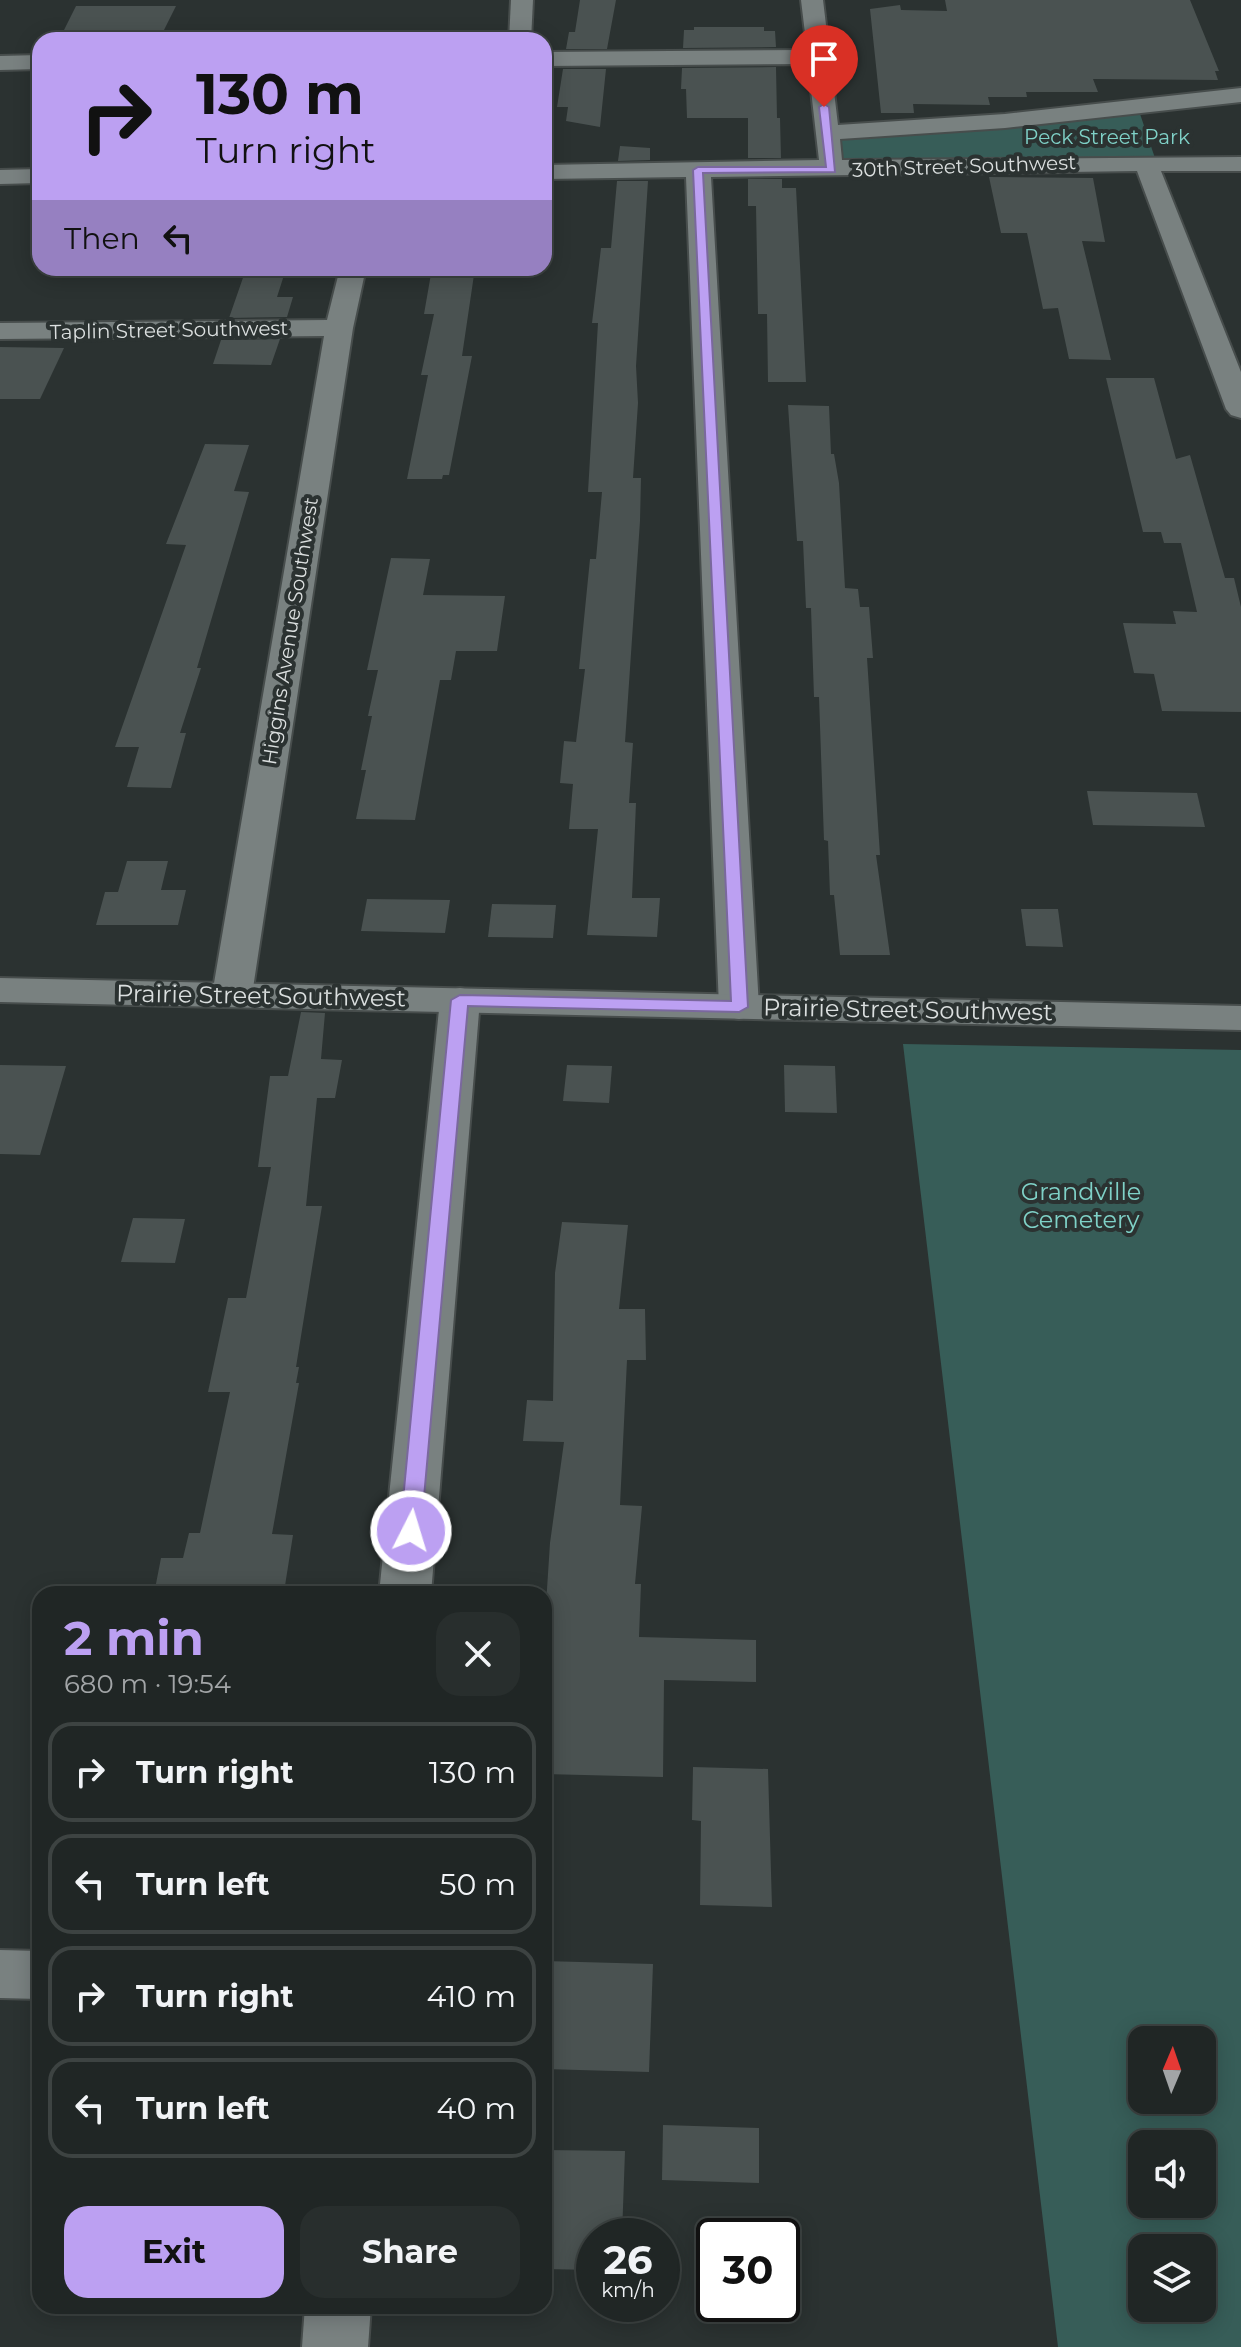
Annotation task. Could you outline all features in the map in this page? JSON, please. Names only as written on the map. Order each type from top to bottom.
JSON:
[{"type":"street","points":[[520,32],[522,0]]},
{"type":"street","points":[[812,0],[832,170]]},
{"type":"street","points":[[552,59],[817,57]]},
{"type":"street","points":[[0,63],[32,62]]},
{"type":"street","points":[[827,133],[1005,121],[1241,95]]},
{"type":"street","name":"30th Street Southwest","points":[[552,172],[832,170],[1001,163],[1241,164]]},
{"type":"street","points":[[1146,163],[1241,409]]},
{"type":"street","points":[[698,170],[739,1007]]},
{"type":"street","points":[[0,177],[32,176]]},
{"type":"street","name":"Higgins Avenue Southwest","points":[[232,995],[339,328],[351,276]]},
{"type":"street","name":"Taplin Street Southwest","points":[[0,331],[339,328]]},
{"type":"street","name":"Prairie Street Southwest","points":[[0,990],[1241,1018]]},
{"type":"street","points":[[406,1586],[460,1000]]},
{"type":"street","points":[[0,1974],[32,1975]]},
{"type":"street","points":[[335,2347],[337,2314]]},
{"type":"green space","name":"Peck Street Park","points":[[1138,108],[1157,164],[832,170],[827,133]]},
{"type":"green space","name":"Grandville Cemetery","points":[[903,1044],[1241,1050],[1241,2347],[1058,2347]]},
{"type":"building","points":[[580,0],[616,0],[607,49],[566,49],[569,32],[575,32]]},
{"type":"building","points":[[945,0],[1190,0],[1219,71],[1215,71],[1218,80],[1093,79],[1098,92],[1026,92],[1027,97],[988,97],[990,105],[913,104],[914,113],[881,113],[870,9],[900,5],[901,10],[947,11]]},
{"type":"building","points":[[76,6],[176,6],[163,32],[63,32]]},
{"type":"building","points":[[694,27],[764,27],[764,31],[775,31],[776,47],[683,48],[684,30],[694,30]]},
{"type":"building","points":[[776,67],[777,118],[780,118],[781,158],[748,158],[748,118],[687,118],[686,89],[681,89],[682,68]]},
{"type":"building","points":[[563,69],[606,69],[600,127],[566,121],[568,107],[557,107]]},
{"type":"building","points":[[620,146],[650,148],[650,160],[618,161]]},
{"type":"building","points":[[989,177],[1093,178],[1105,242],[1082,241],[1111,360],[1069,359],[1058,308],[1043,309],[1027,233],[1001,233]]},
{"type":"building","points":[[748,179],[782,179],[782,188],[796,188],[806,382],[768,382],[767,314],[758,314],[756,206],[748,206]]},
{"type":"building","points":[[617,181],[648,181],[636,366],[638,403],[633,478],[641,478],[640,521],[625,742],[633,743],[629,803],[636,803],[632,898],[660,898],[657,937],[587,935],[598,829],[569,829],[573,784],[560,783],[564,741],[576,742],[585,669],[579,669],[590,559],[596,559],[602,492],[588,492],[598,323],[592,323],[601,248],[611,248]]},
{"type":"building","points":[[244,276],[284,276],[277,297],[293,297],[287,317],[229,318]]},
{"type":"building","points":[[431,276],[474,276],[462,356],[472,356],[449,475],[443,475],[442,479],[407,479],[428,375],[421,375],[434,314],[424,314]]},
{"type":"building","points":[[280,339],[271,365],[213,364],[221,340]]},
{"type":"building","points":[[0,347],[64,348],[40,399],[0,399]]},
{"type":"building","points":[[1106,378],[1154,378],[1176,459],[1190,455],[1225,578],[1234,578],[1241,607],[1241,712],[1162,711],[1154,674],[1134,673],[1123,623],[1176,624],[1173,611],[1197,612],[1181,543],[1164,543],[1161,532],[1143,532]]},
{"type":"building","points":[[788,405],[829,406],[831,454],[834,454],[839,483],[845,588],[858,589],[860,607],[869,607],[873,658],[867,658],[880,855],[876,855],[890,955],[840,955],[834,895],[830,895],[828,841],[824,840],[819,697],[814,697],[811,608],[806,608],[803,541],[797,541]]},
{"type":"building","points":[[205,444],[249,445],[234,491],[249,492],[197,668],[201,668],[180,733],[186,733],[171,788],[127,787],[139,747],[115,747],[186,545],[166,544]]},
{"type":"building","points":[[391,558],[430,559],[423,595],[505,596],[497,651],[456,651],[451,680],[440,680],[415,820],[356,819],[366,770],[361,770],[372,716],[368,716],[378,670],[367,670]]},
{"type":"building","points":[[1087,791],[1197,793],[1205,827],[1093,825]]},
{"type":"building","points":[[127,861],[168,861],[161,890],[186,890],[178,925],[96,925],[105,892],[118,892]]},
{"type":"building","points":[[367,899],[450,900],[445,933],[361,931]]},
{"type":"building","points":[[492,904],[556,905],[553,938],[488,937]]},
{"type":"building","points":[[1021,909],[1058,909],[1063,947],[1026,946]]},
{"type":"building","points":[[301,1012],[325,1013],[321,1059],[342,1060],[335,1098],[317,1098],[306,1206],[322,1206],[296,1367],[299,1367],[296,1383],[299,1383],[272,1534],[293,1535],[285,1586],[156,1586],[161,1558],[183,1558],[189,1533],[200,1533],[230,1392],[208,1392],[228,1298],[246,1298],[271,1167],[258,1167],[270,1076],[288,1076]]},
{"type":"building","points":[[0,1065],[66,1066],[40,1155],[0,1154]]},
{"type":"building","points":[[567,1065],[612,1066],[609,1103],[563,1101]]},
{"type":"building","points":[[784,1065],[835,1066],[837,1113],[785,1112]]},
{"type":"building","points":[[133,1218],[185,1219],[175,1263],[121,1262]]},
{"type":"building","points":[[562,1222],[628,1225],[619,1309],[645,1309],[646,1360],[627,1360],[620,1505],[642,1506],[635,1584],[641,1584],[639,1637],[756,1640],[756,1682],[664,1680],[663,1777],[552,1774],[552,1586],[547,1586],[564,1442],[523,1441],[527,1400],[553,1401],[555,1273]]},
{"type":"building","points":[[693,1767],[768,1769],[772,1907],[700,1905],[701,1821],[692,1820]]},
{"type":"building","points":[[552,1961],[653,1964],[649,2072],[552,2069]]},
{"type":"building","points":[[663,2125],[759,2128],[759,2183],[662,2180]]},
{"type":"building","points":[[552,2150],[625,2151],[623,2218],[576,2218],[576,2270],[552,2269]]},
{"type":"route","points":[[411,1531],[460,1000],[739,1007],[698,170],[832,170],[824,107]]}]
